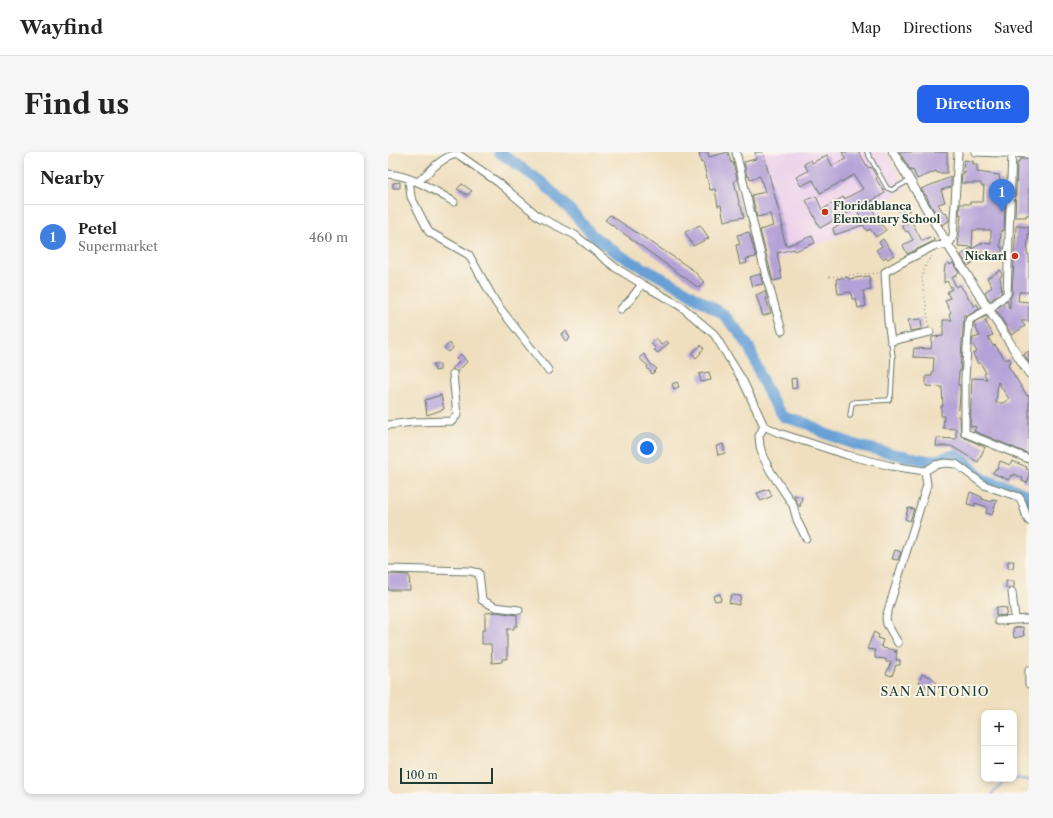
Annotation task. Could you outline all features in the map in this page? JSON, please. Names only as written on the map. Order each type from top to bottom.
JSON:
[{"type":"street","points":[[736,152],[765,272],[782,331]]},
{"type":"street","points":[[893,152],[948,245],[1029,373]]},
{"type":"street","points":[[948,245],[953,237],[958,152]]},
{"type":"street","points":[[975,152],[1029,154]]},
{"type":"street","points":[[1012,153],[1007,294],[989,309],[969,320],[965,378],[964,433],[1029,459]]},
{"type":"street","points":[[418,182],[447,156],[455,154],[459,155],[500,183],[529,210],[539,217],[575,235],[616,268],[682,307],[714,334],[743,381],[764,426],[779,433],[847,455],[910,470],[925,471],[936,465],[945,463],[956,464],[984,485],[1019,496],[1024,514],[1029,521]]},
{"type":"street","points":[[388,174],[418,182],[454,202]]},
{"type":"street","points":[[409,180],[411,197],[429,232],[469,255],[496,303],[548,370]]},
{"type":"street","points":[[930,332],[891,341],[888,321],[885,272],[934,246],[948,245]]},
{"type":"street","points":[[621,309],[631,299],[642,284]]},
{"type":"street","points":[[388,425],[452,420],[457,415],[453,374]]},
{"type":"street","points":[[764,426],[760,436],[760,446],[763,457],[793,505],[806,538]]},
{"type":"street","points":[[898,643],[887,624],[886,617],[927,485],[925,471]]},
{"type":"street","points":[[388,569],[470,571],[479,573],[482,600],[495,607],[519,610]]},
{"type":"street","points":[[1012,592],[1015,620]]},
{"type":"street","points":[[998,621],[1029,618]]},
{"type":"street","points":[[1029,670],[1029,684]]},
{"type":"lane","points":[[866,152],[889,190],[892,190],[910,180]]},
{"type":"lane","points":[[850,416],[852,403],[889,400],[891,395],[893,358],[891,341]]},
{"type":"path","points":[[930,332],[922,277],[926,264],[933,255],[934,246]]},
{"type":"path","points":[[829,277],[885,272]]},
{"type":"shaded area","name":"Floridablanca Elementary School","points":[[754,152],[886,152],[907,189],[878,205],[885,219],[779,259]]},
{"type":"building","points":[[708,152],[709,157],[728,152],[731,163],[733,162],[737,179],[734,181],[744,217],[724,221],[721,205],[718,206],[715,189],[710,190],[703,162],[701,163],[699,153]]},
{"type":"building","points":[[755,152],[763,152],[783,227],[781,227],[786,246],[812,236],[815,243],[795,251],[794,249],[777,253],[782,279],[773,281],[760,230],[773,226],[770,214],[757,217],[752,195],[765,192],[760,176],[750,179],[749,176],[747,177],[744,162],[756,159]]},
{"type":"building","points":[[842,152],[859,152],[868,168],[871,167],[877,178],[876,179],[885,193],[870,202],[879,225],[881,224],[886,230],[876,237],[870,229],[867,231],[863,225],[835,235],[833,228],[861,218],[856,208],[820,228],[806,200],[816,196],[822,210],[843,197],[844,199],[863,189],[854,175],[820,193],[813,180],[801,186],[796,177],[808,171],[804,164],[811,160],[812,163],[827,155],[832,166],[846,159]]},
{"type":"building","points":[[899,152],[947,152],[947,173],[937,173],[936,171],[917,179],[913,170],[911,171]]},
{"type":"building","points":[[1020,159],[1029,159],[1029,215],[1026,215],[1026,217],[1015,217],[1017,163],[1019,163]]},
{"type":"building","points":[[964,160],[973,161],[973,164],[977,164],[977,172],[999,175],[1000,181],[1003,181],[1001,204],[1005,204],[1004,231],[1001,230],[1000,247],[1002,247],[1002,253],[974,252],[978,259],[968,266],[961,255],[972,247],[958,246],[961,214],[959,215],[960,204],[983,202],[984,186],[981,186],[981,183],[961,183],[962,174],[966,172],[963,172]],"holes":[[[973,230],[991,230],[991,244],[982,243],[972,249]]]},
{"type":"building","points":[[951,177],[951,187],[941,190],[945,202],[938,204],[949,219],[949,221],[942,225],[926,195],[921,189]]},
{"type":"building","points":[[400,182],[400,188],[393,188],[393,183]]},
{"type":"building","points":[[462,184],[472,191],[467,195],[457,189]]},
{"type":"building","points":[[905,204],[910,210],[905,213],[901,207]]},
{"type":"building","points":[[610,215],[693,270],[704,282],[699,288],[605,220]]},
{"type":"building","points":[[911,220],[922,241],[933,237],[934,241],[907,254],[903,245],[913,240],[908,231],[906,232],[902,226]]},
{"type":"building","points":[[700,225],[709,238],[693,246],[685,232]]},
{"type":"building","points":[[1016,226],[1029,227],[1027,254],[1029,254],[1029,292],[1019,292],[1018,301],[1029,302],[1029,321],[1021,321],[1025,326],[1012,335],[996,310],[1007,300],[1010,308]]},
{"type":"building","points":[[749,232],[756,257],[746,259],[747,263],[740,265],[736,245],[740,244],[737,235]]},
{"type":"building","points":[[883,239],[894,255],[888,259],[886,257],[883,259],[876,250],[882,246],[879,242]]},
{"type":"building","points":[[949,263],[950,265],[953,263],[959,273],[952,278],[956,287],[960,285],[974,306],[977,304],[979,309],[966,317],[964,314],[958,385],[960,385],[958,417],[960,417],[961,436],[985,447],[978,462],[951,446],[936,446],[937,438],[956,439],[956,429],[943,428],[944,416],[941,416],[941,406],[943,406],[942,387],[926,386],[926,376],[932,376],[934,358],[913,357],[914,348],[931,349],[932,337],[943,336],[943,320],[952,320],[949,314],[951,312],[945,301],[950,298],[947,292],[952,289],[947,281],[944,283],[945,265]]},
{"type":"building","points":[[1001,270],[1002,276],[1000,277],[1002,292],[990,301],[985,293],[992,287],[987,278]]},
{"type":"building","points":[[760,274],[763,284],[752,286],[749,277]]},
{"type":"building","points":[[869,276],[871,290],[863,291],[866,306],[858,308],[856,299],[852,299],[851,292],[838,294],[836,279]]},
{"type":"building","points":[[765,291],[771,313],[763,316],[756,295]]},
{"type":"building","points":[[986,316],[988,319],[985,321],[993,335],[988,337],[993,346],[995,345],[1005,360],[1009,358],[1011,362],[1008,364],[1009,367],[1027,396],[1029,395],[1029,454],[974,431],[976,427],[970,426],[972,378],[987,379],[984,374],[986,373],[980,362],[978,364],[973,354],[977,352],[972,343],[973,338],[980,336],[974,326],[974,323]],"holes":[[[998,382],[1009,399],[1003,403],[996,403]]]},
{"type":"building","points":[[921,319],[922,329],[910,331],[908,320]]},
{"type":"building","points":[[566,331],[570,338],[566,342],[561,334]]},
{"type":"building","points":[[656,338],[661,345],[666,341],[669,343],[658,353],[654,350],[656,349],[651,343]]},
{"type":"building","points":[[450,343],[453,348],[449,352],[444,348]]},
{"type":"building","points":[[701,345],[704,349],[696,358],[692,353]]},
{"type":"building","points":[[1029,351],[1029,363],[1024,354]]},
{"type":"building","points":[[461,354],[467,362],[457,372],[452,369],[459,362],[456,359]]},
{"type":"building","points":[[644,354],[651,364],[657,369],[652,374],[647,368],[648,366],[639,358]]},
{"type":"building","points":[[433,364],[440,364],[440,370],[435,371]]},
{"type":"building","points":[[709,372],[711,380],[701,382],[699,374]]},
{"type":"building","points":[[796,378],[797,388],[792,389],[791,379]]},
{"type":"building","points":[[677,382],[679,387],[674,389],[672,384]]},
{"type":"building","points":[[441,395],[444,409],[427,415],[425,400]]},
{"type":"building","points":[[723,444],[725,453],[718,455],[716,446]]},
{"type":"building","points":[[1000,461],[1010,465],[1012,461],[1027,467],[1026,469],[1029,470],[1029,478],[1027,483],[1022,481],[1023,478],[1014,474],[1014,476],[1011,475],[1009,480],[993,473],[995,469],[997,470]]},
{"type":"building","points":[[769,489],[772,496],[761,501],[757,493]]},
{"type":"building","points":[[970,492],[991,502],[992,499],[997,500],[992,515],[986,513],[987,507],[975,503],[975,506],[967,504]]},
{"type":"building","points":[[794,495],[802,497],[800,507],[794,497]]},
{"type":"building","points":[[908,508],[914,509],[910,521],[905,519]]},
{"type":"building","points":[[895,550],[901,552],[898,560],[892,559]]},
{"type":"building","points":[[1008,561],[1014,561],[1013,568],[1008,568]]},
{"type":"building","points":[[388,574],[409,575],[410,590],[388,590]]},
{"type":"building","points":[[1006,581],[1014,581],[1014,587],[1006,589]]},
{"type":"building","points":[[720,594],[721,600],[715,601],[713,596]]},
{"type":"building","points":[[731,595],[741,596],[739,605],[729,603]]},
{"type":"building","points":[[996,607],[1007,608],[1006,615],[996,616]]},
{"type":"building","points":[[497,612],[517,615],[517,626],[514,626],[514,629],[507,629],[507,659],[502,659],[502,662],[492,663],[491,644],[482,644],[482,630],[485,630],[485,613]]},
{"type":"building","points":[[1023,627],[1024,636],[1014,638],[1013,628]]},
{"type":"building","points":[[874,632],[879,635],[878,638],[883,640],[881,646],[883,648],[895,650],[895,653],[897,650],[896,660],[900,660],[900,665],[896,665],[892,676],[886,674],[891,662],[886,662],[886,659],[875,658],[875,650],[867,649]]},
{"type":"building","points":[[922,674],[931,677],[936,683],[930,689],[926,684],[924,689],[920,687],[922,683],[919,682]]},
{"type":"waterway","points":[[499,152],[543,183],[576,216],[592,235],[618,254],[677,286],[723,314],[738,331],[749,347],[763,382],[772,400],[784,417],[808,424],[826,434],[856,445],[899,455],[930,461],[958,454],[982,479],[1012,488],[1025,494],[1029,505]]},
{"type":"waterway","points":[[1017,779],[1029,781]]},
{"type":"waterway","points":[[992,794],[1004,782]]},
{"type":"place","name":"Floridablanca Elementary School","points":[[825,212]]},
{"type":"place","name":"Petel","points":[[1002,212]]},
{"type":"place","name":"Nickarl","points":[[1015,256]]},
{"type":"district","name":"SAN ANTONIO","points":[[935,691]]}]
